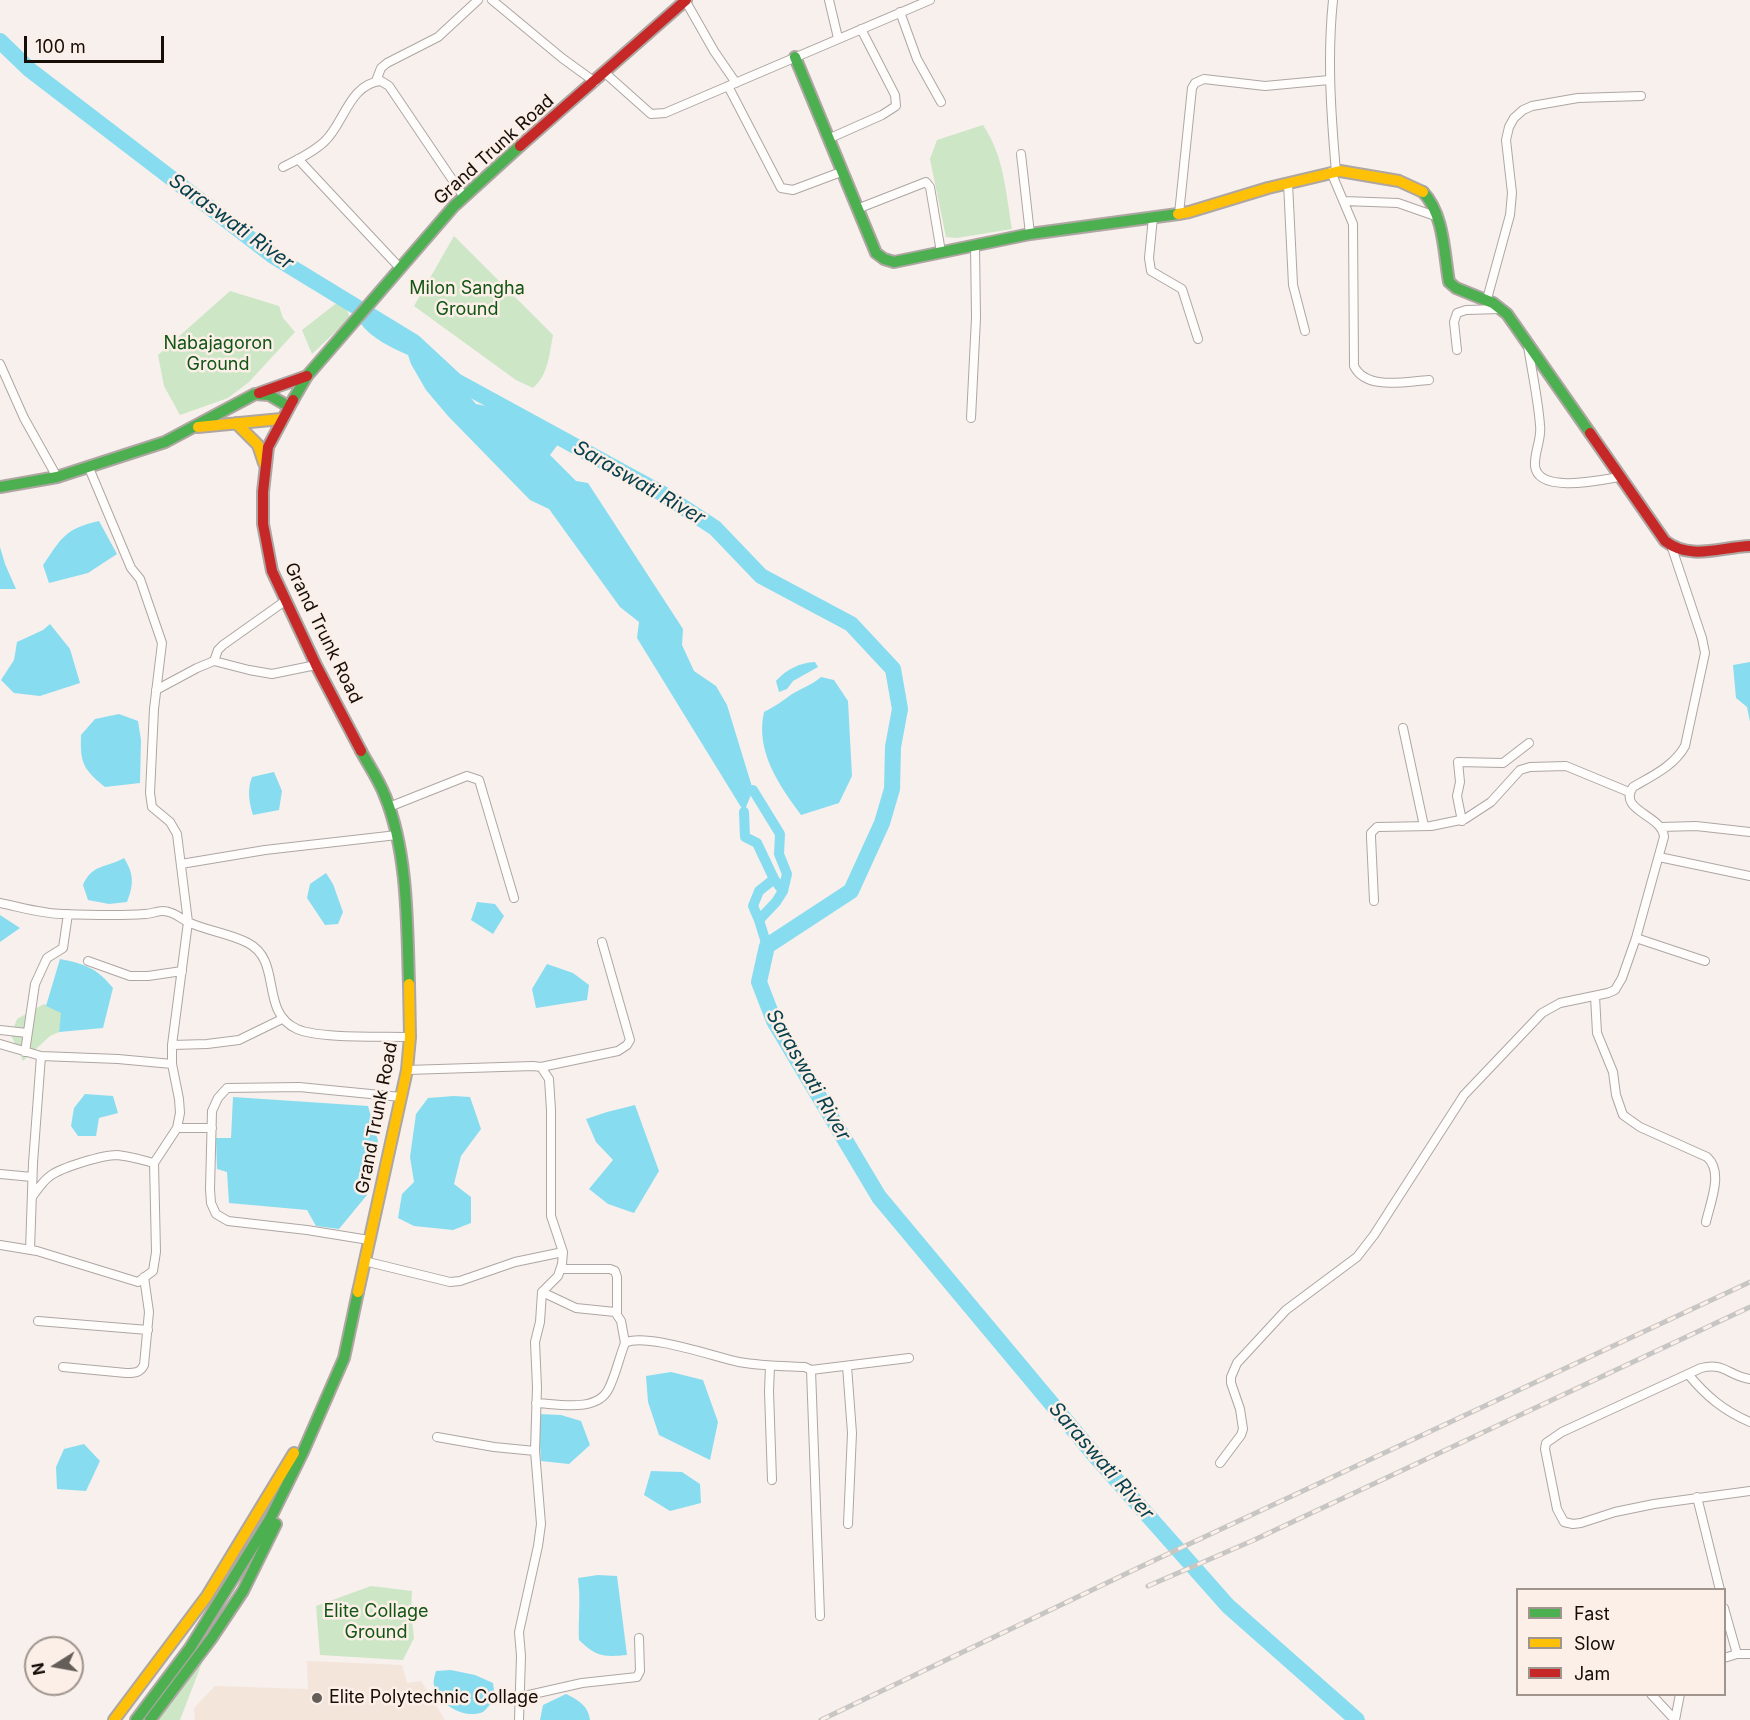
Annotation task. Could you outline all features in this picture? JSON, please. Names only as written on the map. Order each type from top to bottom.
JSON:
[{"type":"main road","name":"Grand Trunk Road","points":[[315,1425],[344,1358],[407,1070],[410,1037],[407,909],[397,835],[389,807],[346,719],[316,665],[272,571],[263,524],[268,447],[288,406],[307,376],[464,197],[685,0]]},
{"type":"main road","points":[[795,57],[876,254],[881,259],[894,262],[1030,234],[1204,209],[1288,183],[1334,172],[1365,175],[1414,186],[1429,198],[1437,217],[1449,282],[1456,288],[1487,299],[1501,309],[1672,548],[1681,552],[1696,553],[1732,546],[1750,546]]},
{"type":"main road","points":[[0,487],[57,477],[90,468],[165,442],[194,428],[230,405],[307,376]]},
{"type":"main road","points":[[255,394],[269,395],[288,406]]},
{"type":"main road","points":[[194,428],[281,419]]},
{"type":"main road","points":[[237,423],[258,443],[265,467]]},
{"type":"main road","points":[[150,1720],[212,1639],[243,1591],[296,1485],[332,1401],[344,1358]]},
{"type":"main road","points":[[136,1720],[190,1648],[232,1582],[270,1519],[315,1425]]},
{"type":"main road","points":[[114,1720],[207,1596],[298,1446],[315,1425]]},
{"type":"main road","points":[[160,1720],[206,1659],[237,1611],[252,1573]]},
{"type":"street","points":[[376,81],[381,68],[387,63],[433,40],[478,0]]},
{"type":"street","points":[[492,0],[595,82]]},
{"type":"street","points":[[685,0],[732,84],[781,188],[793,190],[841,172]]},
{"type":"street","points":[[829,0],[838,38]]},
{"type":"street","points":[[605,73],[651,114],[665,113],[930,0]]},
{"type":"street","points":[[1333,0],[1329,80],[1334,172],[1351,216],[1354,232],[1354,366],[1357,372],[1366,379],[1381,382],[1429,380]]},
{"type":"street","points":[[900,12],[917,59],[941,102]]},
{"type":"street","points":[[828,139],[882,116],[896,106],[895,95],[861,28]]},
{"type":"street","points":[[1179,214],[1192,88],[1195,83],[1199,80],[1210,79],[1265,86],[1329,80]]},
{"type":"street","points":[[283,167],[325,142],[354,98],[371,83],[384,82],[389,86],[464,197]]},
{"type":"street","points":[[1487,299],[1510,215],[1512,193],[1506,140],[1514,118],[1532,106],[1578,98],[1641,96]]},
{"type":"street","points":[[1021,154],[1030,234]]},
{"type":"street","points":[[298,159],[400,268]]},
{"type":"street","points":[[857,209],[926,182],[930,187],[941,252]]},
{"type":"street","points":[[1288,183],[1293,285],[1305,331]]},
{"type":"street","points":[[1344,201],[1398,203],[1437,217]]},
{"type":"street","points":[[1153,217],[1149,264],[1155,274],[1180,287],[1184,292],[1198,339]]},
{"type":"street","points":[[971,418],[976,318],[975,245]]},
{"type":"street","points":[[1456,350],[1454,322],[1457,313],[1466,310],[1501,309]]},
{"type":"street","points":[[1528,345],[1540,425],[1535,463],[1538,474],[1545,480],[1568,483],[1619,477]]},
{"type":"street","points":[[0,364],[24,418],[57,477]]},
{"type":"street","points":[[0,1245],[30,1250],[138,1282],[153,1271],[156,1252],[154,1163],[177,1128],[180,1113],[172,1064],[172,1045],[188,922],[177,834],[170,822],[152,807],[150,793],[156,690],[162,643],[140,579],[131,568],[90,468]]},
{"type":"street","points":[[1672,548],[1702,638],[1704,660],[1682,753],[1669,765],[1633,787],[1629,792],[1629,799],[1633,807],[1662,826],[1696,826],[1750,832]]},
{"type":"street","points":[[214,662],[218,650],[223,645],[285,601]]},
{"type":"street","points":[[156,690],[197,668],[214,662],[272,674],[316,665]]},
{"type":"street","points":[[1403,728],[1424,826]]},
{"type":"street","points":[[1462,820],[1457,796],[1461,782],[1458,762],[1503,763],[1528,744]]},
{"type":"street","points":[[1374,901],[1371,833],[1377,827],[1424,826],[1462,820],[1491,802],[1520,770],[1530,767],[1566,766],[1629,792]]},
{"type":"street","points":[[389,807],[466,776],[476,778],[484,792],[514,898]]},
{"type":"street","points":[[1220,1463],[1241,1435],[1243,1428],[1240,1409],[1231,1383],[1237,1363],[1286,1310],[1357,1257],[1374,1235],[1464,1095],[1542,1013],[1560,1003],[1608,993],[1619,985],[1636,938],[1659,857],[1664,837],[1662,826]]},
{"type":"street","points":[[181,864],[265,850],[397,835]]},
{"type":"street","points":[[1659,857],[1750,876]]},
{"type":"street","points":[[0,903],[68,915],[146,914],[163,911],[176,915],[188,922],[249,943],[258,950],[264,956],[268,966],[274,1002],[286,1023],[304,1032],[328,1035],[410,1037]]},
{"type":"street","points":[[25,1052],[35,984],[47,958],[63,948],[68,915]]},
{"type":"street","points":[[1636,938],[1705,961]]},
{"type":"street","points":[[407,1070],[542,1067],[618,1051],[630,1040],[602,942]]},
{"type":"street","points":[[88,961],[130,976],[182,971]]},
{"type":"street","points":[[1595,996],[1598,1033],[1613,1072],[1616,1095],[1623,1115],[1640,1127],[1707,1157],[1714,1164],[1715,1177],[1706,1222]]},
{"type":"street","points":[[172,1045],[238,1040],[282,1019]]},
{"type":"street","points":[[0,1030],[27,1033]]},
{"type":"street","points":[[0,1044],[42,1056],[172,1064]]},
{"type":"street","points":[[30,1250],[32,1177],[42,1056]]},
{"type":"street","points":[[519,1720],[521,1656],[519,1632],[541,1524],[535,1451],[536,1341],[542,1292],[558,1276],[561,1269],[562,1252],[551,1216],[551,1110],[549,1079],[542,1067]]},
{"type":"street","points":[[369,1240],[228,1221],[216,1214],[211,1196],[212,1111],[218,1098],[227,1088],[299,1087],[401,1097]]},
{"type":"street","points":[[177,1128],[212,1128]]},
{"type":"street","points":[[32,1197],[48,1177],[58,1171],[107,1155],[119,1155],[154,1163]]},
{"type":"street","points":[[0,1174],[32,1177]]},
{"type":"street","points":[[364,1261],[450,1282],[460,1281],[515,1262],[562,1252]]},
{"type":"street","points":[[536,1403],[586,1404],[597,1401],[609,1389],[625,1343],[621,1321],[617,1314],[615,1271],[610,1269],[561,1269]]},
{"type":"street","points":[[63,1367],[136,1373],[142,1370],[149,1312],[144,1277]]},
{"type":"street","points":[[542,1292],[576,1308],[611,1311],[617,1314]]},
{"type":"street","points":[[38,1321],[148,1330]]},
{"type":"street","points":[[625,1343],[630,1340],[643,1340],[740,1362],[805,1367],[811,1370],[909,1358]]},
{"type":"street","points":[[770,1366],[772,1480]]},
{"type":"street","points":[[848,1366],[852,1433],[848,1524]]},
{"type":"street","points":[[1750,1379],[1737,1377],[1717,1366],[1701,1368],[1562,1432],[1546,1443],[1545,1449],[1557,1509],[1564,1522],[1573,1524],[1615,1512],[1697,1497],[1750,1491]]},
{"type":"street","points":[[811,1370],[820,1616]]},
{"type":"street","points":[[1688,1374],[1712,1401],[1750,1422]]},
{"type":"street","points":[[437,1437],[494,1448],[535,1451]]},
{"type":"street","points":[[1697,1497],[1720,1588]]},
{"type":"street","points":[[1726,1612],[1737,1654]]},
{"type":"street","points":[[520,1697],[582,1683],[637,1677],[640,1671],[639,1638]]},
{"type":"street","points":[[1726,1658],[1737,1654],[1750,1654]]},
{"type":"street","points":[[1652,1696],[1675,1720]]},
{"type":"street","points":[[1675,1720],[1680,1696]]},
{"type":"shaded area","name":"Elite Polytechnic Collage","points":[[307,1661],[402,1665],[407,1683],[421,1681],[445,1720],[195,1720],[194,1708],[215,1686],[308,1689]]},
{"type":"green space","points":[[983,125],[1000,162],[1012,229],[957,238],[946,237],[930,159],[937,140]]},
{"type":"green space","name":"Milon Sangha Ground","points":[[454,236],[553,335],[545,370],[533,388],[516,380],[414,306]]},
{"type":"green space","name":"Nabajagoron Ground","points":[[230,291],[279,306],[283,318],[295,332],[249,382],[228,398],[180,415],[164,386],[158,355]]},
{"type":"green space","points":[[343,298],[350,318],[312,354],[302,330]]},
{"type":"green space","points":[[44,1004],[62,1013],[59,1032],[50,1036],[23,1061],[11,1035],[17,1019]]},
{"type":"green space","name":"Elite Collage Ground","points":[[371,1586],[412,1591],[411,1613],[414,1638],[403,1660],[320,1655],[316,1606]]},
{"type":"green space","points":[[205,1655],[180,1720],[144,1720],[143,1699],[171,1667]]},
{"type":"water","points":[[369,314],[414,342],[456,381],[476,404],[510,411],[562,439],[550,455],[576,481],[588,483],[683,629],[682,645],[694,671],[716,686],[727,705],[753,790],[744,812],[637,638],[639,622],[620,607],[549,509],[530,500],[448,416],[426,390],[408,355],[382,342],[365,329],[361,324]]},
{"type":"water","points":[[99,521],[117,554],[88,573],[49,583],[43,565],[60,541],[78,527]]},
{"type":"water","points":[[0,547],[5,564],[16,589],[0,589]]},
{"type":"water","points":[[50,624],[70,649],[80,683],[40,696],[14,693],[1,680],[14,660],[17,642],[43,630]]},
{"type":"water","points":[[815,662],[818,667],[779,692],[776,681],[784,673],[799,665]]},
{"type":"water","points":[[1750,662],[1750,722],[1747,707],[1736,698],[1733,665]]},
{"type":"water","points":[[821,677],[834,680],[848,701],[852,776],[839,803],[801,815],[777,780],[766,754],[762,726],[764,712]]},
{"type":"water","points":[[119,714],[138,721],[141,740],[140,783],[105,787],[84,765],[81,735],[95,719]]},
{"type":"water","points":[[274,772],[282,791],[279,810],[253,815],[249,796],[252,777]]},
{"type":"water","points":[[124,858],[132,879],[127,902],[109,904],[88,900],[83,885],[91,873]]},
{"type":"water","points":[[326,873],[333,884],[343,912],[338,924],[325,925],[307,898],[310,884]]},
{"type":"water","points":[[477,902],[495,904],[504,916],[493,934],[471,920]]},
{"type":"water","points":[[0,915],[20,928],[0,942]]},
{"type":"water","points":[[60,959],[90,968],[113,988],[103,1028],[59,1032],[61,1013],[46,1006]]},
{"type":"water","points":[[547,964],[573,973],[589,985],[587,1000],[536,1008],[532,989]]},
{"type":"water","points":[[85,1094],[113,1096],[118,1113],[99,1118],[96,1136],[78,1136],[71,1126],[74,1108]]},
{"type":"water","points":[[233,1097],[368,1106],[378,1141],[367,1195],[339,1229],[316,1226],[307,1210],[229,1203],[227,1172],[217,1169],[216,1138],[231,1138]]},
{"type":"water","points":[[470,1097],[481,1129],[461,1156],[454,1184],[471,1197],[471,1223],[453,1230],[414,1226],[398,1218],[402,1194],[414,1182],[410,1157],[416,1114],[428,1098]]},
{"type":"water","points":[[635,1105],[659,1171],[634,1213],[608,1204],[589,1189],[613,1160],[596,1142],[586,1119]]},
{"type":"water","points":[[671,1372],[703,1380],[718,1422],[710,1460],[659,1435],[648,1402],[646,1376]]},
{"type":"water","points":[[538,1414],[561,1415],[581,1421],[590,1445],[569,1464],[541,1461]]},
{"type":"water","points":[[84,1444],[100,1461],[86,1491],[57,1489],[56,1467],[64,1449]]},
{"type":"water","points":[[651,1471],[682,1472],[700,1484],[701,1503],[670,1511],[644,1495]]},
{"type":"water","points":[[598,1575],[617,1576],[627,1655],[601,1655],[590,1650],[579,1640],[578,1578]]},
{"type":"water","points":[[451,1670],[475,1675],[493,1683],[495,1698],[483,1712],[468,1714],[460,1712],[446,1704],[436,1692],[434,1679],[436,1671]]},
{"type":"water","points":[[566,1694],[585,1707],[590,1720],[540,1720],[543,1705]]},
{"type":"waterway","name":"Saraswati River","points":[[0,41],[30,70],[273,256],[414,342],[456,381],[663,494],[715,528],[761,576],[851,624],[893,669],[900,709],[893,747],[892,789],[882,823],[851,891],[767,946],[759,982],[774,1021],[879,1197],[1097,1458],[1228,1606],[1357,1720]]},
{"type":"waterway","points":[[753,790],[780,834],[779,854],[787,874],[783,891],[759,920],[767,946]]},
{"type":"waterway","points":[[744,812],[745,837],[757,843],[774,879],[783,891]]},
{"type":"waterway","points":[[759,920],[753,906],[759,891],[774,879]]},
{"type":"railway","points":[[821,1720],[1140,1567],[1750,1282]]},
{"type":"railway","points":[[1148,1586],[1254,1540],[1750,1307]]},
{"type":"traffic: fast","points":[[795,57],[876,253],[884,259],[894,262],[1030,234],[1178,214]]},
{"type":"traffic: fast","points":[[293,400],[307,376],[454,206],[520,146]]},
{"type":"traffic: fast","points":[[1423,192],[1430,201],[1439,222],[1449,282],[1456,288],[1493,303],[1507,314],[1590,433]]},
{"type":"traffic: fast","points":[[0,487],[57,477],[165,442],[255,394],[269,395],[288,406]]},
{"type":"traffic: fast","points":[[361,751],[383,790],[398,841],[405,888],[409,984]]},
{"type":"traffic: fast","points":[[136,1720],[190,1648],[270,1519],[303,1452],[344,1358],[358,1292]]},
{"type":"traffic: fast","points":[[150,1720],[211,1639],[243,1591],[276,1524]]},
{"type":"traffic: slow","points":[[1178,214],[1268,188],[1340,171],[1399,181],[1423,192]]},
{"type":"traffic: slow","points":[[198,427],[281,419]]},
{"type":"traffic: slow","points":[[236,423],[258,445],[264,463]]},
{"type":"traffic: slow","points":[[358,1292],[407,1070],[410,1037],[409,984]]},
{"type":"traffic: slow","points":[[114,1720],[207,1596],[294,1453]]},
{"type":"traffic: jam","points":[[520,146],[686,0]]},
{"type":"traffic: jam","points":[[259,393],[307,376]]},
{"type":"traffic: jam","points":[[293,400],[268,447],[263,492],[263,524],[272,571],[316,665],[361,751]]},
{"type":"traffic: jam","points":[[1590,433],[1665,541],[1675,547],[1695,552],[1750,546]]},
{"type":"place","name":"Elite Polytechnic Collage","points":[[317,1698]]}]
